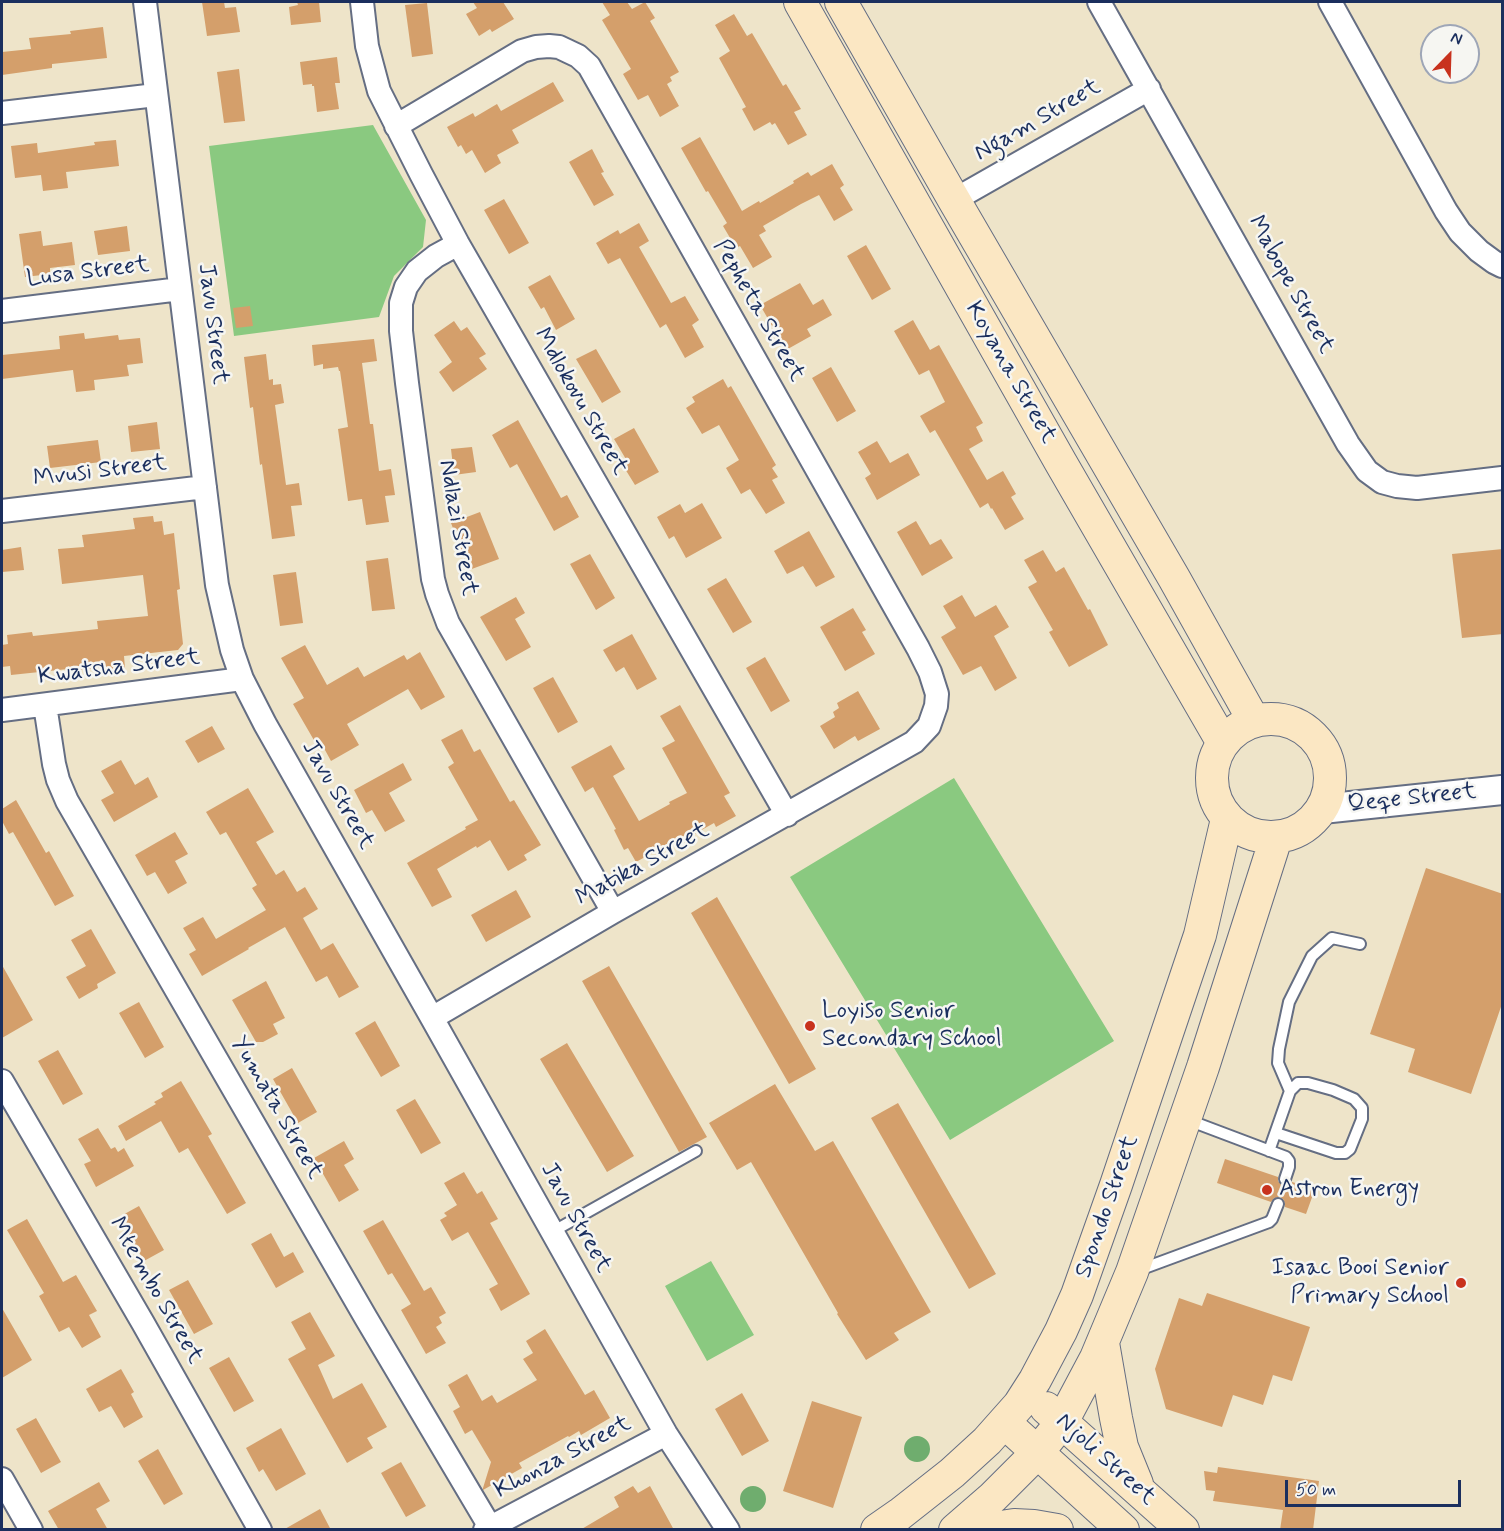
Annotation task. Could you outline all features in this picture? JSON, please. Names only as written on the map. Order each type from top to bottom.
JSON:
[{"type":"main road","name":"Koyana Street","points":[[800,2],[1223,742]]},
{"type":"main road","name":"Koyana Street","points":[[841,2],[1174,578],[1254,721]]},
{"type":"main road","points":[[1268,719],[1282,720],[1308,732],[1318,742],[1325,755],[1330,782],[1328,796],[1313,820],[1290,835],[1258,837],[1241,830],[1227,819],[1213,795],[1211,782],[1214,761],[1223,742],[1238,729],[1254,721],[1268,719]]},
{"type":"main road","name":"Spondo Street","points":[[877,1530],[952,1473],[987,1441],[1019,1405],[1061,1331],[1077,1295],[1116,1185],[1200,935],[1227,819]]},
{"type":"main road","name":"Spondo Street","points":[[955,1530],[993,1497],[1037,1453],[1062,1422],[1103,1343],[1132,1272],[1185,1119],[1276,837]]},
{"type":"main road","points":[[1103,1343],[1122,1448],[1139,1491]]},
{"type":"main road","name":"Njoli Street","points":[[1028,1391],[1182,1530]]},
{"type":"main road","name":"Njoli Street","points":[[1004,1422],[1123,1530]]},
{"type":"main road","points":[[981,1530],[1014,1525],[1057,1530]]},
{"type":"street","name":"Javu Street","points":[[145,2],[219,596],[232,650],[242,679],[666,1434],[728,1530]]},
{"type":"street","name":"Mdlokovu Street","points":[[362,2],[372,68],[379,91],[396,126],[458,244],[787,815]]},
{"type":"street","name":"Mabope Street","points":[[1099,2],[1348,444],[1367,471],[1382,482],[1417,488],[1503,478]]},
{"type":"street","points":[[1330,2],[1446,211],[1460,232],[1479,251],[1503,266]]},
{"type":"street","name":"Pepheta Street","points":[[396,126],[522,51],[536,47],[559,47],[578,56],[589,66],[930,672],[937,694],[936,706],[929,726],[914,742],[881,762]]},
{"type":"street","name":"Ngam Street","points":[[954,200],[1149,89]]},
{"type":"street","points":[[2,113],[156,95]]},
{"type":"street","name":"Ndlazi Street","points":[[458,244],[436,256],[417,271],[406,287],[401,303],[401,331],[407,383],[435,587],[448,623],[613,912]]},
{"type":"street","name":"Lusa Street","points":[[2,311],[180,289]]},
{"type":"street","name":"Mvusi Street","points":[[2,511],[204,487]]},
{"type":"street","name":"Kwatsha Street","points":[[2,710],[242,679]]},
{"type":"street","name":"Yumata Street","points":[[45,705],[54,764],[67,801],[488,1528]]},
{"type":"street","name":"Matika Street","points":[[432,1018],[613,912],[881,762]]},
{"type":"street","name":"Qeqe Street","points":[[1322,808],[1503,790]]},
{"type":"street","name":"Mtembo Street","points":[[2,1081],[260,1530]]},
{"type":"street","name":"Khonza Street","points":[[488,1528],[666,1434]]},
{"type":"street","points":[[2,1479],[31,1530]]},
{"type":"lane","points":[[1290,1091],[1278,1063],[1289,1002],[1312,956],[1332,938],[1360,944]]},
{"type":"lane","points":[[1269,1151],[1290,1091],[1298,1083],[1308,1083],[1333,1090],[1354,1099],[1362,1108],[1362,1119],[1350,1149],[1345,1153],[1336,1153],[1276,1133]]},
{"type":"lane","points":[[1185,1119],[1286,1157],[1289,1167],[1285,1179]]},
{"type":"lane","points":[[552,1232],[696,1151]]},
{"type":"lane","points":[[1132,1272],[1269,1221],[1278,1204]]},
{"type":"green space","points":[[373,125],[426,220],[423,247],[394,276],[379,317],[234,336],[209,146]]},
{"type":"green space","points":[[954,778],[1114,1041],[950,1140],[790,877]]},
{"type":"green space","points":[[711,1261],[754,1335],[707,1361],[665,1286]]},
{"type":"green space","points":[[917,1436],[926,1440],[930,1449],[926,1458],[917,1462],[908,1458],[904,1449],[908,1440]]},
{"type":"green space","points":[[753,1486],[762,1490],[766,1499],[762,1508],[753,1512],[744,1508],[740,1499],[744,1490]]},
{"type":"building","points":[[202,2],[224,2],[225,8],[236,7],[240,32],[207,36]]},
{"type":"building","points":[[297,2],[319,2],[321,22],[291,25],[289,7],[298,5]]},
{"type":"building","points":[[473,2],[503,2],[514,19],[492,32],[490,29],[479,36],[466,14],[477,8]]},
{"type":"building","points":[[602,2],[627,2],[632,9],[645,2],[655,18],[650,21],[679,72],[670,77],[672,81],[667,84],[679,106],[660,117],[648,95],[638,100],[623,74],[631,69],[602,20],[610,15]]},
{"type":"building","points":[[427,3],[433,54],[412,57],[405,5]]},
{"type":"building","points":[[734,14],[747,36],[752,33],[783,86],[786,84],[801,109],[794,112],[807,135],[788,145],[775,123],[772,125],[770,122],[754,131],[742,109],[746,107],[719,58],[730,51],[715,25]]},
{"type":"building","points":[[103,27],[107,58],[52,64],[52,68],[2,75],[2,52],[31,49],[29,38],[71,34],[70,31]]},
{"type":"building","points":[[337,57],[340,83],[335,83],[339,109],[317,112],[314,86],[312,84],[303,85],[300,62]]},
{"type":"building","points":[[239,69],[245,121],[224,123],[217,72]]},
{"type":"building","points":[[553,82],[564,101],[512,130],[519,143],[497,155],[501,163],[485,173],[472,150],[466,154],[461,145],[458,147],[447,127],[473,113],[475,117],[497,104],[501,111]]},
{"type":"building","points":[[700,137],[742,211],[794,183],[793,181],[808,172],[811,176],[832,164],[844,185],[840,188],[853,210],[834,221],[819,195],[763,226],[766,231],[759,235],[772,257],[753,268],[740,246],[736,248],[723,226],[727,223],[681,148]]},
{"type":"building","points":[[116,140],[119,166],[66,172],[68,188],[43,191],[41,175],[15,178],[11,146],[37,143],[38,153]]},
{"type":"building","points":[[592,149],[604,172],[601,173],[614,195],[594,206],[569,162]]},
{"type":"building","points":[[504,199],[529,243],[509,254],[484,210]]},
{"type":"building","points":[[639,223],[649,241],[639,247],[671,303],[685,296],[699,320],[692,325],[704,347],[685,358],[666,324],[660,328],[620,258],[608,264],[596,243],[618,230],[620,234]]},
{"type":"building","points":[[127,226],[130,251],[98,255],[94,231]]},
{"type":"building","points":[[41,231],[43,246],[72,242],[75,265],[50,268],[50,274],[25,277],[19,234]]},
{"type":"building","points":[[866,245],[891,289],[872,300],[847,256]]},
{"type":"building","points":[[550,275],[575,319],[556,330],[544,307],[541,309],[528,287]]},
{"type":"building","points":[[800,283],[813,305],[823,299],[832,315],[807,329],[811,336],[786,350],[760,305]]},
{"type":"building","points":[[250,306],[253,326],[236,328],[233,308]]},
{"type":"building","points":[[913,320],[930,350],[939,345],[983,423],[976,427],[983,441],[969,449],[987,480],[1003,471],[1016,494],[1011,497],[1024,519],[1005,530],[988,503],[980,508],[935,430],[930,433],[920,416],[945,402],[929,370],[919,375],[894,331]]},
{"type":"building","points":[[454,321],[461,331],[467,327],[486,354],[479,358],[487,369],[453,392],[439,372],[452,362],[434,335]]},
{"type":"building","points":[[84,333],[85,339],[118,335],[119,340],[140,338],[143,363],[127,365],[129,376],[94,380],[95,390],[76,392],[73,370],[2,379],[2,355],[60,349],[59,336]]},
{"type":"building","points":[[374,339],[377,361],[362,363],[370,424],[373,424],[379,471],[391,469],[395,495],[385,496],[389,522],[366,525],[362,499],[348,501],[338,429],[348,427],[340,371],[338,367],[323,369],[323,364],[314,366],[312,345]]},
{"type":"building","points":[[596,349],[621,392],[602,403],[576,359]]},
{"type":"building","points":[[266,354],[269,380],[273,379],[273,385],[281,384],[284,403],[275,405],[286,485],[299,483],[302,505],[291,506],[295,536],[272,539],[253,407],[250,408],[244,357]]},
{"type":"building","points":[[831,367],[856,411],[837,422],[812,378]]},
{"type":"building","points":[[723,379],[728,388],[731,386],[776,465],[772,468],[778,477],[772,480],[785,503],[766,514],[750,489],[741,494],[726,468],[739,460],[719,425],[702,434],[686,408],[695,402],[692,397]]},
{"type":"building","points":[[518,420],[561,498],[567,495],[579,517],[554,531],[517,464],[510,468],[492,435]]},
{"type":"building","points":[[157,422],[160,449],[131,452],[128,426]]},
{"type":"building","points":[[634,428],[659,472],[635,485],[622,464],[627,461],[614,439]]},
{"type":"building","points":[[98,440],[101,462],[50,468],[47,446]]},
{"type":"building","points":[[877,441],[890,463],[908,453],[920,475],[877,500],[865,478],[871,474],[858,452]]},
{"type":"building","points":[[472,447],[476,472],[454,475],[451,449]]},
{"type":"building","points":[[702,503],[722,538],[686,558],[674,536],[669,539],[657,517],[680,504],[685,513]]},
{"type":"building","points":[[480,512],[499,559],[469,570],[451,523]]},
{"type":"building","points":[[153,516],[154,522],[162,521],[164,535],[174,533],[183,644],[178,650],[124,656],[125,668],[100,671],[100,668],[68,671],[68,669],[11,675],[10,666],[2,667],[2,645],[8,644],[7,635],[32,632],[33,636],[98,629],[97,621],[148,616],[143,575],[62,584],[58,549],[84,547],[82,535],[135,529],[133,518]]},
{"type":"building","points":[[916,521],[930,545],[941,539],[953,558],[922,576],[897,532]]},
{"type":"building","points":[[809,531],[835,577],[816,587],[803,566],[787,574],[774,551]]},
{"type":"building","points":[[21,547],[24,570],[2,572],[2,550]]},
{"type":"building","points":[[1503,549],[1503,634],[1462,638],[1452,554]]},
{"type":"building","points":[[1043,550],[1056,572],[1064,567],[1088,610],[1090,609],[1108,645],[1069,667],[1049,632],[1053,630],[1028,587],[1037,582],[1024,560]]},
{"type":"building","points":[[590,554],[615,598],[596,610],[570,564]]},
{"type":"building","points":[[388,558],[395,609],[372,611],[366,561]]},
{"type":"building","points":[[296,572],[303,623],[280,626],[273,575]]},
{"type":"building","points":[[726,578],[752,622],[733,633],[707,589]]},
{"type":"building","points":[[962,595],[975,617],[996,605],[1009,627],[994,636],[1017,678],[995,691],[981,666],[963,675],[941,637],[956,628],[943,606]]},
{"type":"building","points":[[516,597],[525,613],[515,619],[531,647],[506,661],[480,617]]},
{"type":"building","points":[[853,608],[866,630],[862,632],[875,654],[845,671],[820,627]]},
{"type":"building","points":[[632,634],[657,679],[637,690],[624,667],[616,672],[603,650]]},
{"type":"building","points":[[305,645],[327,685],[358,667],[364,677],[404,655],[407,660],[420,652],[445,697],[421,710],[408,689],[347,724],[359,745],[331,761],[319,739],[315,742],[293,704],[304,698],[281,658]]},
{"type":"building","points":[[765,657],[790,701],[771,712],[746,668]]},
{"type":"building","points":[[553,677],[578,722],[558,733],[533,688]]},
{"type":"building","points":[[858,691],[880,729],[858,741],[855,736],[834,749],[820,726],[835,717],[833,712],[839,708],[837,703]]},
{"type":"building","points":[[680,705],[730,793],[724,796],[736,816],[716,827],[714,823],[689,837],[687,834],[636,862],[628,848],[624,850],[614,830],[616,829],[593,787],[585,792],[571,767],[611,745],[625,769],[613,776],[639,821],[670,804],[669,802],[687,793],[662,748],[675,741],[660,716]]},
{"type":"building","points":[[212,726],[225,749],[198,763],[185,741]]},
{"type":"building","points":[[462,729],[474,752],[480,749],[510,802],[514,800],[541,845],[524,855],[527,860],[508,871],[490,840],[477,848],[476,846],[437,869],[452,897],[432,907],[407,863],[478,820],[448,767],[454,763],[441,740]]},
{"type":"building","points":[[121,760],[135,785],[148,777],[158,797],[114,822],[101,800],[114,793],[101,771]]},
{"type":"building","points":[[403,763],[412,780],[389,793],[405,821],[385,832],[372,810],[366,813],[354,790]]},
{"type":"building","points":[[248,788],[274,832],[256,842],[276,875],[284,870],[297,892],[305,887],[318,909],[303,918],[321,950],[333,943],[359,987],[339,998],[327,976],[316,982],[285,927],[202,976],[189,954],[196,950],[183,928],[203,917],[216,939],[266,910],[252,888],[257,885],[226,832],[220,835],[206,812]]},
{"type":"building","points":[[16,800],[46,853],[49,851],[74,896],[55,906],[13,832],[9,834],[2,821],[2,809]]},
{"type":"building","points":[[175,832],[188,854],[175,861],[187,883],[168,894],[155,872],[147,876],[135,855]]},
{"type":"building","points":[[1426,868],[1503,894],[1503,1001],[1471,1094],[1408,1072],[1415,1049],[1370,1034]]},
{"type":"building","points":[[516,890],[531,917],[486,942],[471,915]]},
{"type":"building","points":[[717,897],[816,1069],[789,1084],[691,913]]},
{"type":"building","points":[[91,929],[116,973],[97,984],[98,988],[79,999],[66,977],[86,966],[71,940]]},
{"type":"building","points":[[2,965],[33,1020],[2,1038]]},
{"type":"building","points":[[609,966],[707,1137],[679,1152],[582,981]]},
{"type":"building","points":[[266,981],[285,1018],[273,1024],[278,1034],[263,1042],[256,1042],[232,1000]]},
{"type":"building","points":[[139,1002],[164,1047],[145,1058],[119,1013]]},
{"type":"building","points":[[375,1021],[400,1066],[381,1077],[355,1033]]},
{"type":"building","points":[[567,1043],[634,1156],[607,1172],[540,1059]]},
{"type":"building","points":[[58,1050],[83,1094],[63,1105],[38,1061]]},
{"type":"building","points":[[292,1068],[317,1112],[298,1123],[273,1079]]},
{"type":"building","points":[[181,1081],[212,1134],[208,1136],[246,1203],[227,1214],[188,1148],[179,1153],[161,1121],[126,1141],[118,1126],[156,1104],[154,1102],[163,1097],[161,1093]]},
{"type":"building","points":[[775,1084],[815,1151],[833,1141],[931,1312],[894,1333],[899,1340],[866,1360],[837,1314],[751,1162],[737,1170],[709,1123]]},
{"type":"building","points":[[415,1099],[441,1143],[421,1154],[396,1110]]},
{"type":"building","points":[[898,1103],[996,1274],[969,1289],[871,1118]]},
{"type":"building","points":[[98,1128],[111,1149],[115,1147],[118,1152],[124,1148],[134,1166],[96,1187],[84,1164],[91,1161],[78,1139]]},
{"type":"building","points":[[344,1141],[354,1159],[344,1165],[359,1190],[339,1202],[314,1158]]},
{"type":"building","points":[[1225,1159],[1278,1177],[1282,1186],[1287,1186],[1292,1182],[1315,1189],[1306,1214],[1285,1207],[1284,1200],[1280,1197],[1274,1198],[1271,1202],[1217,1183]]},
{"type":"building","points":[[464,1172],[477,1194],[482,1191],[498,1219],[490,1223],[530,1294],[501,1311],[489,1289],[498,1284],[468,1232],[452,1241],[440,1220],[447,1216],[444,1213],[457,1205],[444,1183]]},
{"type":"building","points":[[139,1206],[164,1250],[144,1261],[119,1217]]},
{"type":"building","points":[[27,1219],[63,1282],[76,1275],[97,1311],[89,1315],[101,1337],[82,1348],[69,1327],[59,1332],[39,1296],[44,1293],[7,1230]]},
{"type":"building","points":[[383,1220],[424,1291],[431,1287],[446,1313],[439,1317],[442,1323],[436,1327],[446,1343],[426,1354],[401,1310],[411,1304],[392,1273],[388,1275],[363,1231]]},
{"type":"building","points":[[271,1233],[284,1257],[293,1252],[304,1272],[276,1288],[251,1244]]},
{"type":"building","points":[[188,1280],[213,1324],[194,1334],[169,1290]]},
{"type":"building","points":[[1207,1293],[1310,1327],[1292,1381],[1273,1375],[1263,1405],[1233,1395],[1222,1427],[1166,1409],[1155,1369],[1179,1298],[1202,1306]]},
{"type":"building","points":[[2,1308],[32,1360],[2,1378]]},
{"type":"building","points":[[310,1312],[335,1356],[318,1365],[333,1399],[362,1383],[387,1427],[367,1438],[373,1448],[347,1463],[288,1359],[306,1349],[291,1322]]},
{"type":"building","points":[[545,1329],[585,1395],[594,1390],[610,1418],[581,1435],[579,1431],[568,1436],[519,1463],[522,1468],[483,1490],[491,1462],[472,1430],[465,1434],[453,1411],[460,1407],[448,1385],[467,1374],[482,1401],[492,1395],[497,1403],[537,1380],[523,1359],[533,1353],[526,1341]]},
{"type":"building","points":[[229,1357],[254,1401],[234,1412],[209,1368]]},
{"type":"building","points":[[121,1369],[134,1392],[131,1394],[143,1417],[124,1428],[111,1406],[99,1412],[86,1389]]},
{"type":"building","points":[[742,1393],[769,1441],[742,1456],[715,1409]]},
{"type":"building","points":[[812,1401],[862,1417],[833,1508],[783,1491]]},
{"type":"building","points":[[36,1418],[61,1462],[41,1473],[16,1429]]},
{"type":"building","points":[[281,1428],[306,1474],[276,1491],[263,1469],[259,1472],[246,1448]]},
{"type":"building","points":[[158,1449],[183,1494],[164,1505],[138,1461]]},
{"type":"building","points":[[401,1462],[426,1506],[406,1517],[381,1473]]},
{"type":"building","points":[[1218,1467],[1319,1481],[1313,1530],[1280,1530],[1283,1510],[1213,1501],[1215,1491],[1206,1490],[1204,1471],[1217,1473]]},
{"type":"building","points":[[99,1482],[110,1501],[96,1509],[108,1530],[59,1530],[48,1511]]},
{"type":"building","points":[[633,1486],[638,1493],[650,1486],[674,1530],[580,1530],[619,1507],[614,1497]]},
{"type":"building","points":[[320,1509],[331,1530],[283,1530]]},
{"type":"place","name":"Loyiso Senior Secondary School","points":[[810,1026]]},
{"type":"place","name":"Astron Energy","points":[[1267,1190]]},
{"type":"place","name":"Isaac Booi Senior Primary School","points":[[1461,1283]]}]
